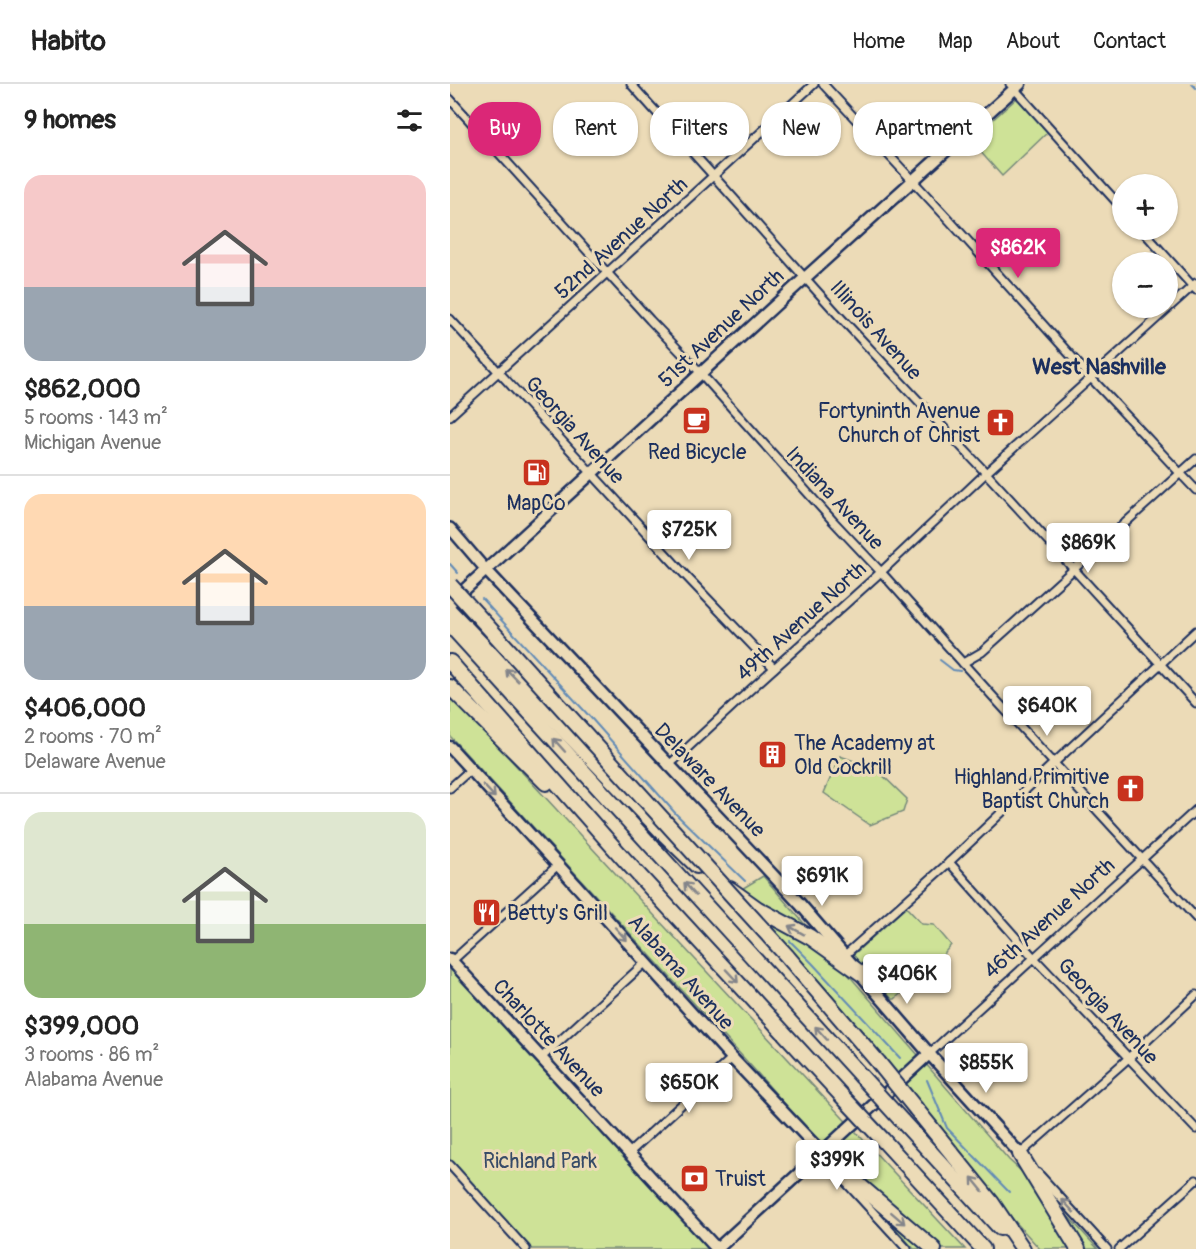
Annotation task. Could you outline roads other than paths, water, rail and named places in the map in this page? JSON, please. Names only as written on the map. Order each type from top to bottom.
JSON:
[{"type":"highway","points":[[450,585],[787,956],[878,1062],[992,1203],[1021,1249]]},
{"type":"highway","points":[[450,611],[459,630],[861,1076],[1021,1249]]},
{"type":"highway","points":[[459,630],[698,866],[758,909],[810,937],[862,974]]},
{"type":"highway","points":[[450,662],[624,859],[983,1249]]},
{"type":"highway","points":[[450,687],[624,859]]},
{"type":"highway","points":[[822,1153],[934,1249]]},
{"type":"highway","points":[[1020,1154],[1078,1249]]},
{"type":"main road","name":"51st Avenue North","points":[[450,603],[914,181],[1014,86]]},
{"type":"main road","name":"Delaware Avenue","points":[[486,570],[668,766],[759,860],[1020,1154]]},
{"type":"main road","name":"Alabama Avenue","points":[[450,747],[732,1058],[822,1153]]},
{"type":"main road","name":"Charlotte Avenue","points":[[451,960],[717,1249]]},
{"type":"main road","name":"46th Avenue North","points":[[717,1249],[930,1053]]},
{"type":"street","name":"Illinois Avenue","points":[[631,84],[856,334],[1196,703]]},
{"type":"street","name":"52nd Avenue North","points":[[450,416],[814,84]]},
{"type":"street","points":[[823,84],[1196,490]]},
{"type":"street","points":[[1014,86],[1112,197]]},
{"type":"street","name":"Indiana Avenue","points":[[450,99],[1196,918]]},
{"type":"street","points":[[1151,240],[1195,286]]},
{"type":"street","name":"49th Avenue North","points":[[668,766],[986,473],[1195,286]]},
{"type":"street","name":"Georgia Avenue","points":[[450,319],[687,577],[774,668]]},
{"type":"street","points":[[963,663],[982,652],[1196,459]]},
{"type":"street","name":"Delaware Avenue","points":[[450,528],[486,570]]},
{"type":"street","points":[[845,955],[949,862],[1196,632]]},
{"type":"street","points":[[450,788],[470,770]]},
{"type":"street","name":"46th Avenue North","points":[[930,1053],[1196,810]]},
{"type":"street","name":"Georgia Avenue","points":[[949,862],[1034,958],[1196,1129]]},
{"type":"street","points":[[451,960],[558,865]]},
{"type":"street","points":[[541,1058],[646,962]]},
{"type":"street","points":[[1020,1154],[1129,1058],[1196,995]]},
{"type":"street","points":[[629,1153],[732,1058]]},
{"type":"street","name":"Alabama Avenue","points":[[822,1153],[832,1168],[907,1249]]},
{"type":"street","name":"Delaware Avenue","points":[[1020,1154],[1107,1249]]},
{"type":"street","points":[[450,1165],[525,1249]]},
{"type":"street","points":[[1119,1249],[1196,1180]]},
{"type":"waterway","points":[[1192,84],[1196,88]]},
{"type":"waterway","points":[[450,564],[458,573]]},
{"type":"waterway","points":[[482,599],[676,814],[745,881]]},
{"type":"waterway","points":[[940,660],[953,670],[960,671]]},
{"type":"waterway","points":[[790,941],[900,1058]]},
{"type":"waterway","points":[[927,1080],[947,1128],[1009,1192]]},
{"type":"place","name":"Red Bicycle","points":[[697,421]]},
{"type":"place","name":"Fortyninth Avenue Church of Christ","points":[[1001,423]]},
{"type":"place","name":"MapCo","points":[[536,472]]},
{"type":"place","name":"The Academy at Old Cockrill","points":[[773,755]]},
{"type":"place","name":"Highland Primitive Baptist Church","points":[[1130,789]]},
{"type":"place","name":"Betty's Grill","points":[[486,913]]},
{"type":"place","name":"Truist","points":[[694,1179]]},
{"type":"district","name":"West Nashville","points":[[1099,366]]},
{"type":"park label","name":"Richland Park","points":[[540,1161]]}]
